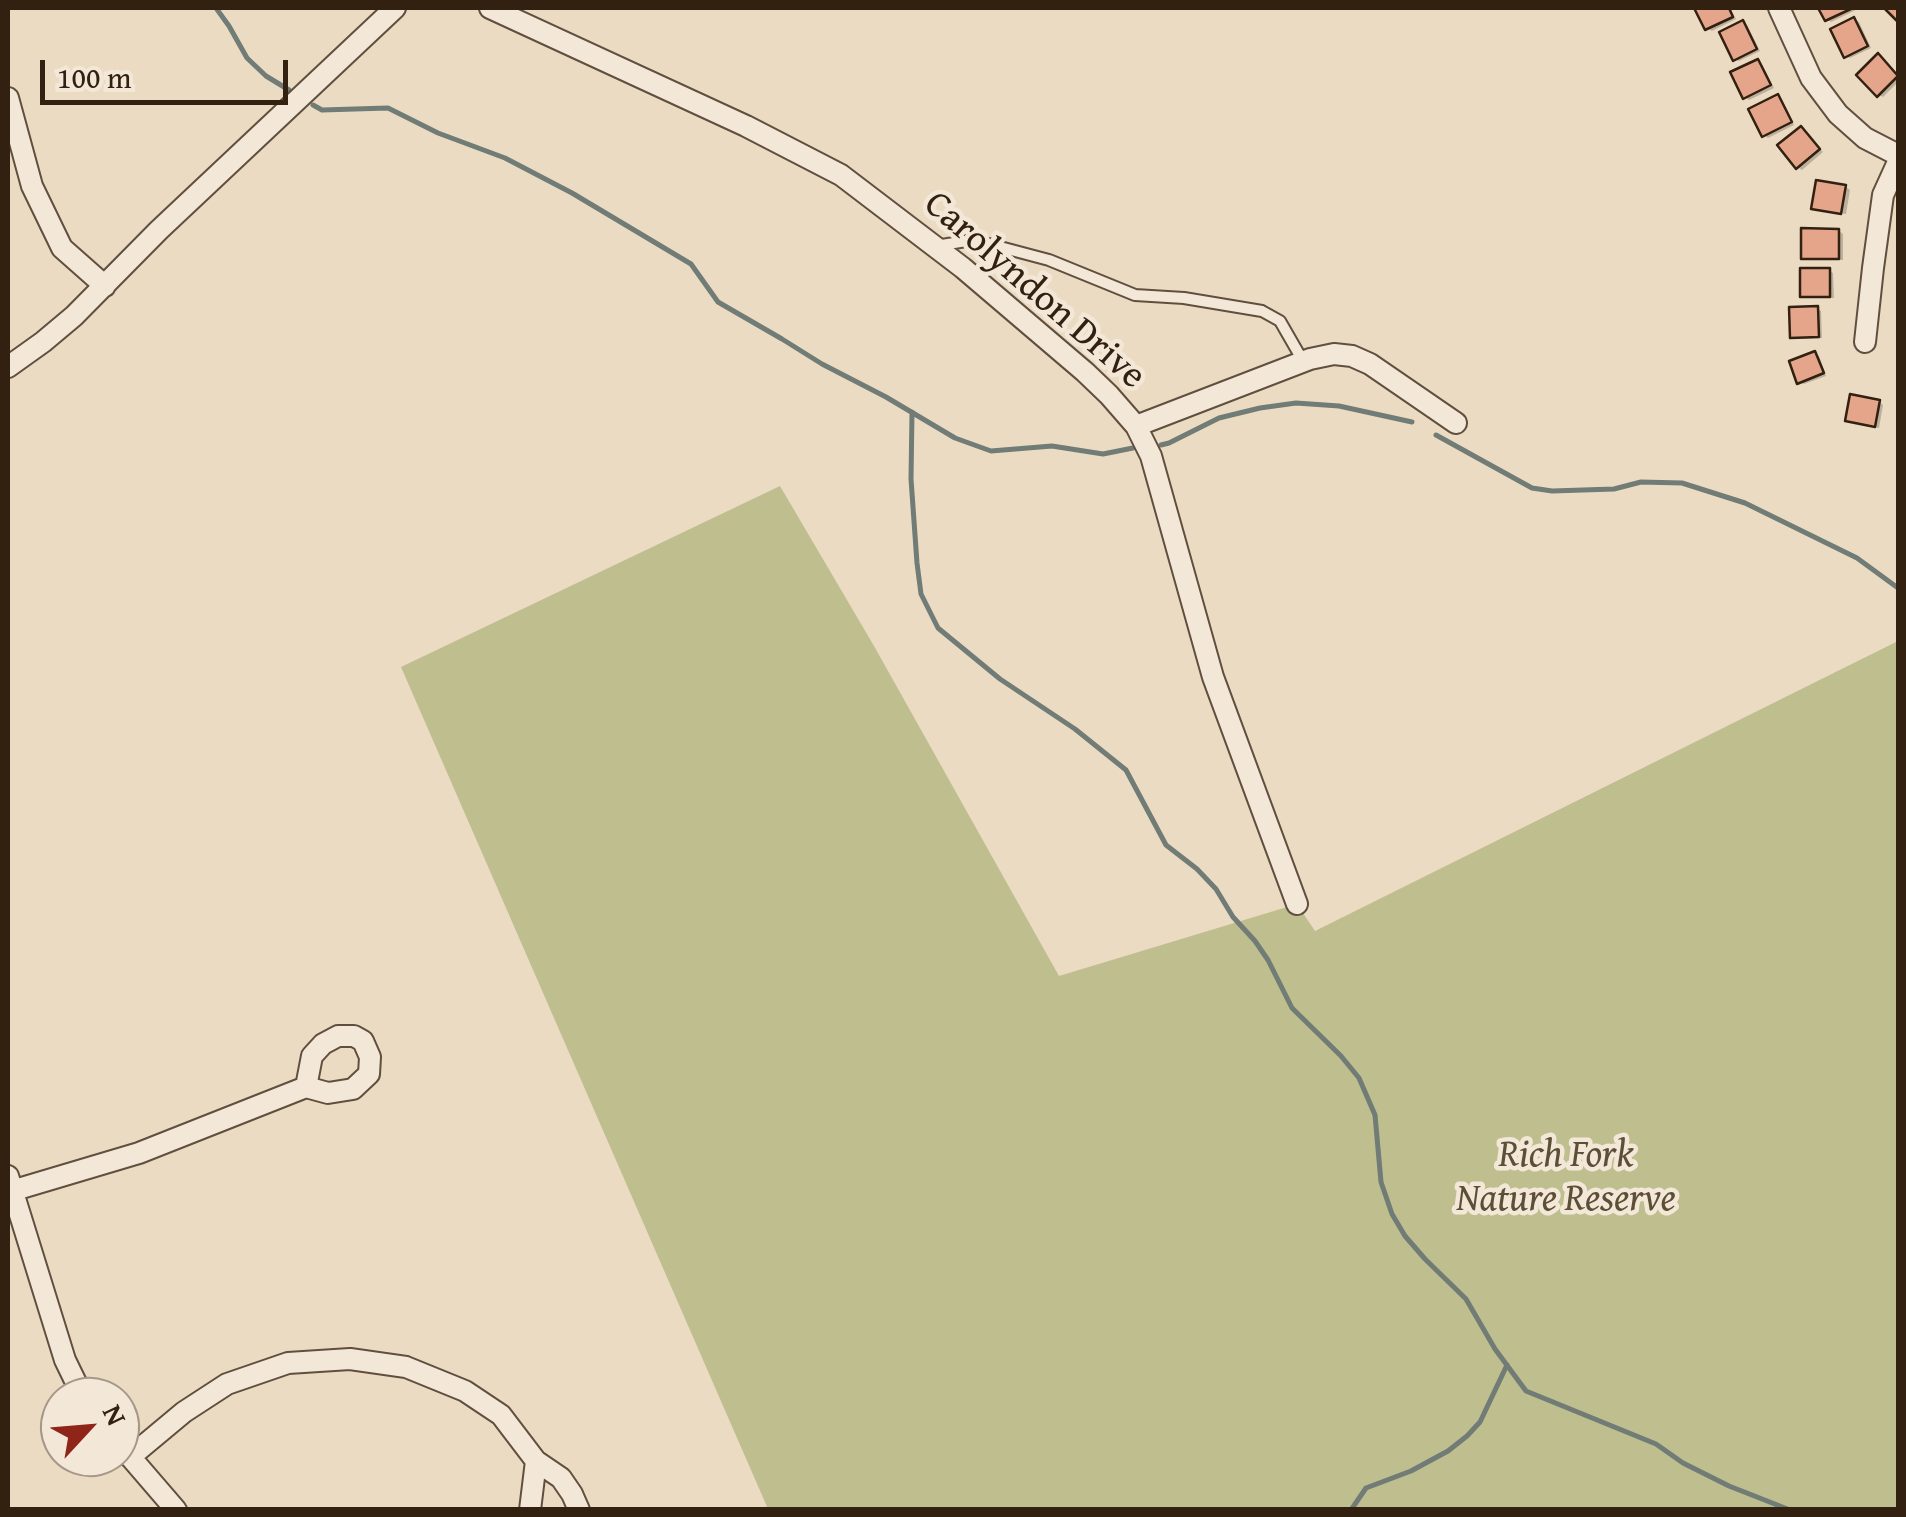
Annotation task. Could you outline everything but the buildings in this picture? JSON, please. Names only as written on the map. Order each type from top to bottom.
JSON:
[{"type":"street","points":[[8,367],[43,342],[105,286],[159,230],[395,8]]},
{"type":"street","name":"Carolyndon Drive","points":[[490,8],[746,126],[841,175],[1086,372],[1136,426],[1151,456],[1213,677],[1297,904]]},
{"type":"street","points":[[1779,8],[1811,78],[1838,114],[1898,159],[1883,195],[1866,342]]},
{"type":"street","points":[[8,98],[32,186],[62,248],[105,286]]},
{"type":"street","points":[[1136,426],[1303,361],[1334,354],[1370,364],[1456,423]]},
{"type":"street","points":[[74,1377],[9,1186],[138,1153],[306,1087]]},
{"type":"street","points":[[140,1441],[227,1384],[288,1363],[350,1359],[406,1367],[465,1390],[501,1416],[536,1461],[561,1478],[579,1510]]},
{"type":"street","points":[[530,1510],[536,1461]]},
{"type":"street","points":[[140,1468],[176,1510]]},
{"type":"lane","points":[[934,246],[966,241],[985,243],[1049,260],[1135,295],[1184,298],[1262,311],[1280,322],[1303,361]]},
{"type":"green space","name":"Rich Fork Nature Reserve","points":[[780,486],[1059,976],[1297,904],[1315,931],[1898,641],[1898,1509],[768,1509],[401,667]]},
{"type":"waterway","points":[[216,8],[247,58],[289,90]]},
{"type":"waterway","points":[[313,105],[322,110],[388,108],[438,133],[505,158],[691,264],[718,302],[955,438],[991,451],[1052,446],[1103,454],[1133,448]]},
{"type":"waterway","points":[[1161,445],[1219,418],[1296,403],[1339,406],[1412,422]]},
{"type":"waterway","points":[[912,412],[911,479],[917,563],[921,594],[938,628],[1000,679],[1075,729],[1126,770],[1166,845],[1216,889],[1268,960],[1292,1008],[1359,1078],[1375,1115],[1381,1182],[1392,1214],[1425,1259],[1466,1299],[1495,1349],[1526,1391],[1656,1444],[1683,1463],[1729,1486],[1790,1510]]},
{"type":"waterway","points":[[1436,435],[1532,488],[1614,489],[1641,482],[1682,483],[1745,503],[1857,558],[1898,588]]},
{"type":"waterway","points":[[1351,1510],[1366,1488],[1411,1471],[1467,1436],[1480,1422],[1507,1365]]}]
